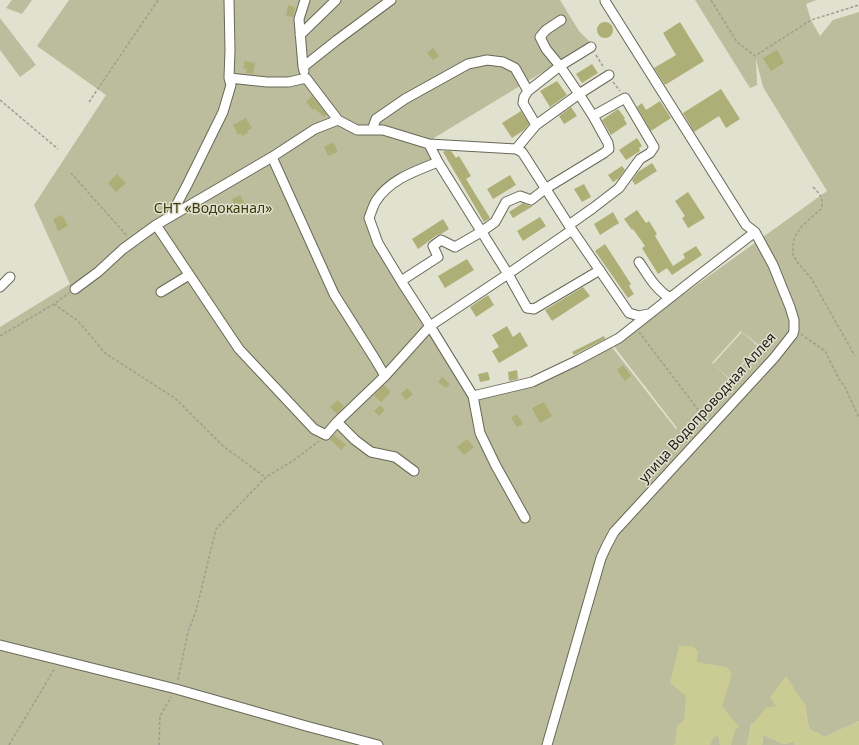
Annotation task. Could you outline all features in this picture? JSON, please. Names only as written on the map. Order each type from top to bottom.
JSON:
[{"type":"street","points":[[170,217],[188,185],[223,112],[231,85],[229,0]]},
{"type":"street","points":[[305,0],[299,20],[302,67],[306,78],[338,120],[357,130],[383,130],[429,144],[516,149],[522,152],[570,227],[629,313],[639,316],[649,314]]},
{"type":"street","points":[[300,35],[336,0]]},
{"type":"street","points":[[302,67],[391,0]]},
{"type":"street","name":"улица Водопроводная Аллея","points":[[547,745],[601,558],[614,532],[774,358],[793,334],[794,330],[794,320],[790,307],[773,265],[755,232],[746,225],[605,1]]},
{"type":"street","points":[[401,281],[438,257],[433,246],[441,240],[455,247],[495,222],[506,202],[520,196],[531,200],[609,149],[608,143],[593,116],[560,66],[546,50],[540,37],[546,30],[561,20]]},
{"type":"street","points":[[536,125],[523,103],[524,97],[528,91],[560,66],[591,47]]},
{"type":"street","points":[[372,130],[376,119],[405,99],[468,64],[487,60],[504,62],[515,68],[528,91]]},
{"type":"street","points":[[516,149],[536,125],[579,94],[609,76]]},
{"type":"street","points":[[230,78],[267,82],[289,82],[306,78]]},
{"type":"street","points":[[156,225],[239,350],[314,429],[326,435],[336,422],[385,376],[430,326],[508,274],[619,188],[640,159],[650,153],[654,147],[625,98],[593,116]]},
{"type":"street","points":[[75,289],[98,272],[123,248],[156,225],[272,157],[315,129],[338,120]]},
{"type":"street","points":[[429,144],[438,162],[528,308],[534,309],[600,270]]},
{"type":"street","points":[[272,157],[334,294],[385,376]]},
{"type":"street","points":[[438,162],[409,173],[387,188],[376,201],[369,218],[378,243],[473,396],[480,433],[496,466],[525,518]]},
{"type":"street","points":[[473,396],[532,382],[620,338],[755,232]]},
{"type":"street","points":[[639,262],[662,294],[670,298]]},
{"type":"street","points":[[161,292],[189,275]]},
{"type":"street","points":[[0,286],[10,278]]},
{"type":"street","points":[[336,422],[355,440],[372,452],[395,457],[414,471]]},
{"type":"street","points":[[0,645],[176,689],[378,745]]},
{"type":"path","points":[[89,102],[158,0]]},
{"type":"path","points":[[711,0],[737,42],[755,56],[811,20],[859,5]]},
{"type":"path","points":[[0,100],[58,149]]},
{"type":"path","points":[[71,173],[132,242]]},
{"type":"path","points":[[813,187],[823,200],[822,208],[802,226],[795,236],[793,245],[794,256],[811,278],[855,356]]},
{"type":"path","points":[[0,336],[54,304],[75,289]]},
{"type":"path","points":[[54,304],[78,321],[106,353],[176,399],[223,446],[266,477]]},
{"type":"path","points":[[634,326],[710,426]]},
{"type":"path","points":[[794,330],[825,352],[839,379],[845,387],[859,418]]},
{"type":"path","points":[[159,745],[160,716],[176,689],[188,632],[196,611],[216,529],[266,477],[294,460],[319,441]]},
{"type":"path","points":[[9,745],[60,660]]},
{"type":"green space","points":[[12,0],[32,0],[22,14],[6,8]]},
{"type":"green space","name":"СНТ «Водоканал»","points":[[69,0],[560,0],[579,31],[591,43],[434,138],[435,161],[409,170],[365,218],[373,244],[470,399],[533,385],[611,346],[676,429],[677,428],[613,345],[827,191],[763,87],[756,59],[757,85],[750,88],[695,0],[817,0],[806,4],[811,20],[820,36],[833,20],[859,12],[859,721],[825,737],[809,729],[805,705],[776,706],[751,725],[747,745],[0,745],[0,327],[70,284],[34,205],[106,95],[37,46]],"holes":[[[741,331],[760,346],[729,379],[712,363]]]},
{"type":"green space","points":[[0,18],[36,65],[20,77],[0,50]]},
{"type":"green space","points":[[742,332],[758,346],[729,378],[713,364]]},
{"type":"green space","points":[[763,735],[784,744],[794,742],[795,745],[762,745]]},
{"type":"shaded area","points":[[679,646],[692,646],[698,651],[697,662],[727,667],[732,674],[722,706],[739,727],[735,730],[731,745],[720,745],[718,736],[714,737],[710,745],[673,745],[675,743],[677,726],[684,720],[686,696],[670,683]]},
{"type":"shaded area","points":[[786,676],[805,705],[809,729],[825,737],[859,721],[859,745],[795,745],[794,742],[784,744],[763,735],[762,745],[747,745],[751,726],[766,708],[776,706],[770,697]]},
{"type":"building","points":[[288,5],[295,7],[293,17],[286,16]]},
{"type":"building","points":[[605,22],[612,27],[613,30],[608,37],[605,38],[598,33],[597,30],[602,23]]},
{"type":"building","points":[[680,22],[704,61],[665,85],[654,68],[676,55],[663,33]]},
{"type":"building","points":[[433,48],[439,56],[433,60],[427,53]]},
{"type":"building","points":[[777,50],[784,63],[771,71],[763,58]]},
{"type":"building","points":[[245,61],[255,63],[253,74],[246,73],[247,69],[243,68]]},
{"type":"building","points":[[592,64],[598,73],[582,83],[576,74]]},
{"type":"building","points":[[557,81],[567,95],[550,107],[540,91]]},
{"type":"building","points":[[721,89],[740,119],[726,128],[719,116],[694,132],[683,113]]},
{"type":"building","points":[[312,96],[327,115],[324,117],[315,109],[313,110],[306,102]]},
{"type":"building","points":[[660,101],[671,118],[651,131],[637,107],[642,103],[646,110]]},
{"type":"building","points":[[571,107],[577,116],[564,124],[559,116]]},
{"type":"building","points":[[618,109],[625,118],[624,119],[627,124],[611,135],[602,120]]},
{"type":"building","points":[[521,111],[529,124],[524,130],[512,138],[502,123]]},
{"type":"building","points":[[246,118],[252,128],[247,131],[248,133],[242,136],[241,133],[238,135],[233,125]]},
{"type":"building","points":[[637,138],[642,146],[639,148],[640,151],[626,160],[619,150]]},
{"type":"building","points":[[333,142],[338,152],[328,156],[324,147]]},
{"type":"building","points":[[451,151],[456,158],[459,156],[471,176],[466,179],[490,218],[484,222],[443,152]]},
{"type":"building","points":[[652,163],[657,171],[635,185],[632,180],[638,172]]},
{"type":"building","points":[[622,166],[625,170],[618,179],[613,182],[608,175]]},
{"type":"building","points":[[117,174],[126,183],[116,192],[108,183]]},
{"type":"building","points":[[510,175],[516,185],[493,199],[487,189]]},
{"type":"building","points":[[584,184],[591,197],[582,202],[574,189]]},
{"type":"building","points":[[688,192],[705,218],[688,228],[682,218],[685,216],[675,201]]},
{"type":"building","points":[[240,195],[246,206],[237,211],[232,199]]},
{"type":"building","points":[[523,203],[533,206],[513,218],[509,212]]},
{"type":"building","points":[[637,210],[646,223],[649,221],[657,234],[655,236],[673,266],[685,258],[683,254],[696,246],[702,255],[672,275],[667,268],[658,274],[642,248],[645,246],[624,219]]},
{"type":"building","points":[[613,212],[619,223],[600,235],[594,224]]},
{"type":"building","points":[[62,215],[68,226],[58,231],[53,219]]},
{"type":"building","points":[[540,217],[546,226],[523,241],[517,231]]},
{"type":"building","points":[[443,219],[449,229],[437,235],[418,249],[412,239]]},
{"type":"building","points":[[605,244],[631,284],[629,286],[634,294],[628,298],[595,251]]},
{"type":"building","points":[[467,259],[474,270],[445,288],[438,276]]},
{"type":"building","points":[[583,287],[590,296],[552,321],[545,310]]},
{"type":"building","points":[[488,295],[494,305],[476,317],[470,307]]},
{"type":"building","points":[[507,326],[513,337],[520,332],[528,346],[499,363],[492,351],[499,347],[492,335]]},
{"type":"building","points":[[604,336],[605,339],[574,355],[572,352]]},
{"type":"building","points":[[623,365],[631,376],[625,381],[617,370]]},
{"type":"building","points":[[517,370],[518,379],[509,381],[508,372]]},
{"type":"building","points":[[488,372],[490,380],[480,382],[478,374]]},
{"type":"building","points":[[442,377],[450,384],[446,388],[438,382]]},
{"type":"building","points":[[384,385],[391,392],[381,402],[374,395]]},
{"type":"building","points":[[407,388],[413,394],[406,400],[401,394]]},
{"type":"building","points":[[338,400],[344,407],[337,414],[330,407]]},
{"type":"building","points":[[544,402],[552,416],[540,423],[532,408]]},
{"type":"building","points":[[380,405],[385,410],[379,416],[374,411]]},
{"type":"building","points":[[517,414],[523,424],[517,427],[511,418]]},
{"type":"building","points":[[334,435],[346,445],[341,450],[330,439]]},
{"type":"building","points":[[467,439],[474,447],[464,455],[457,447]]}]
